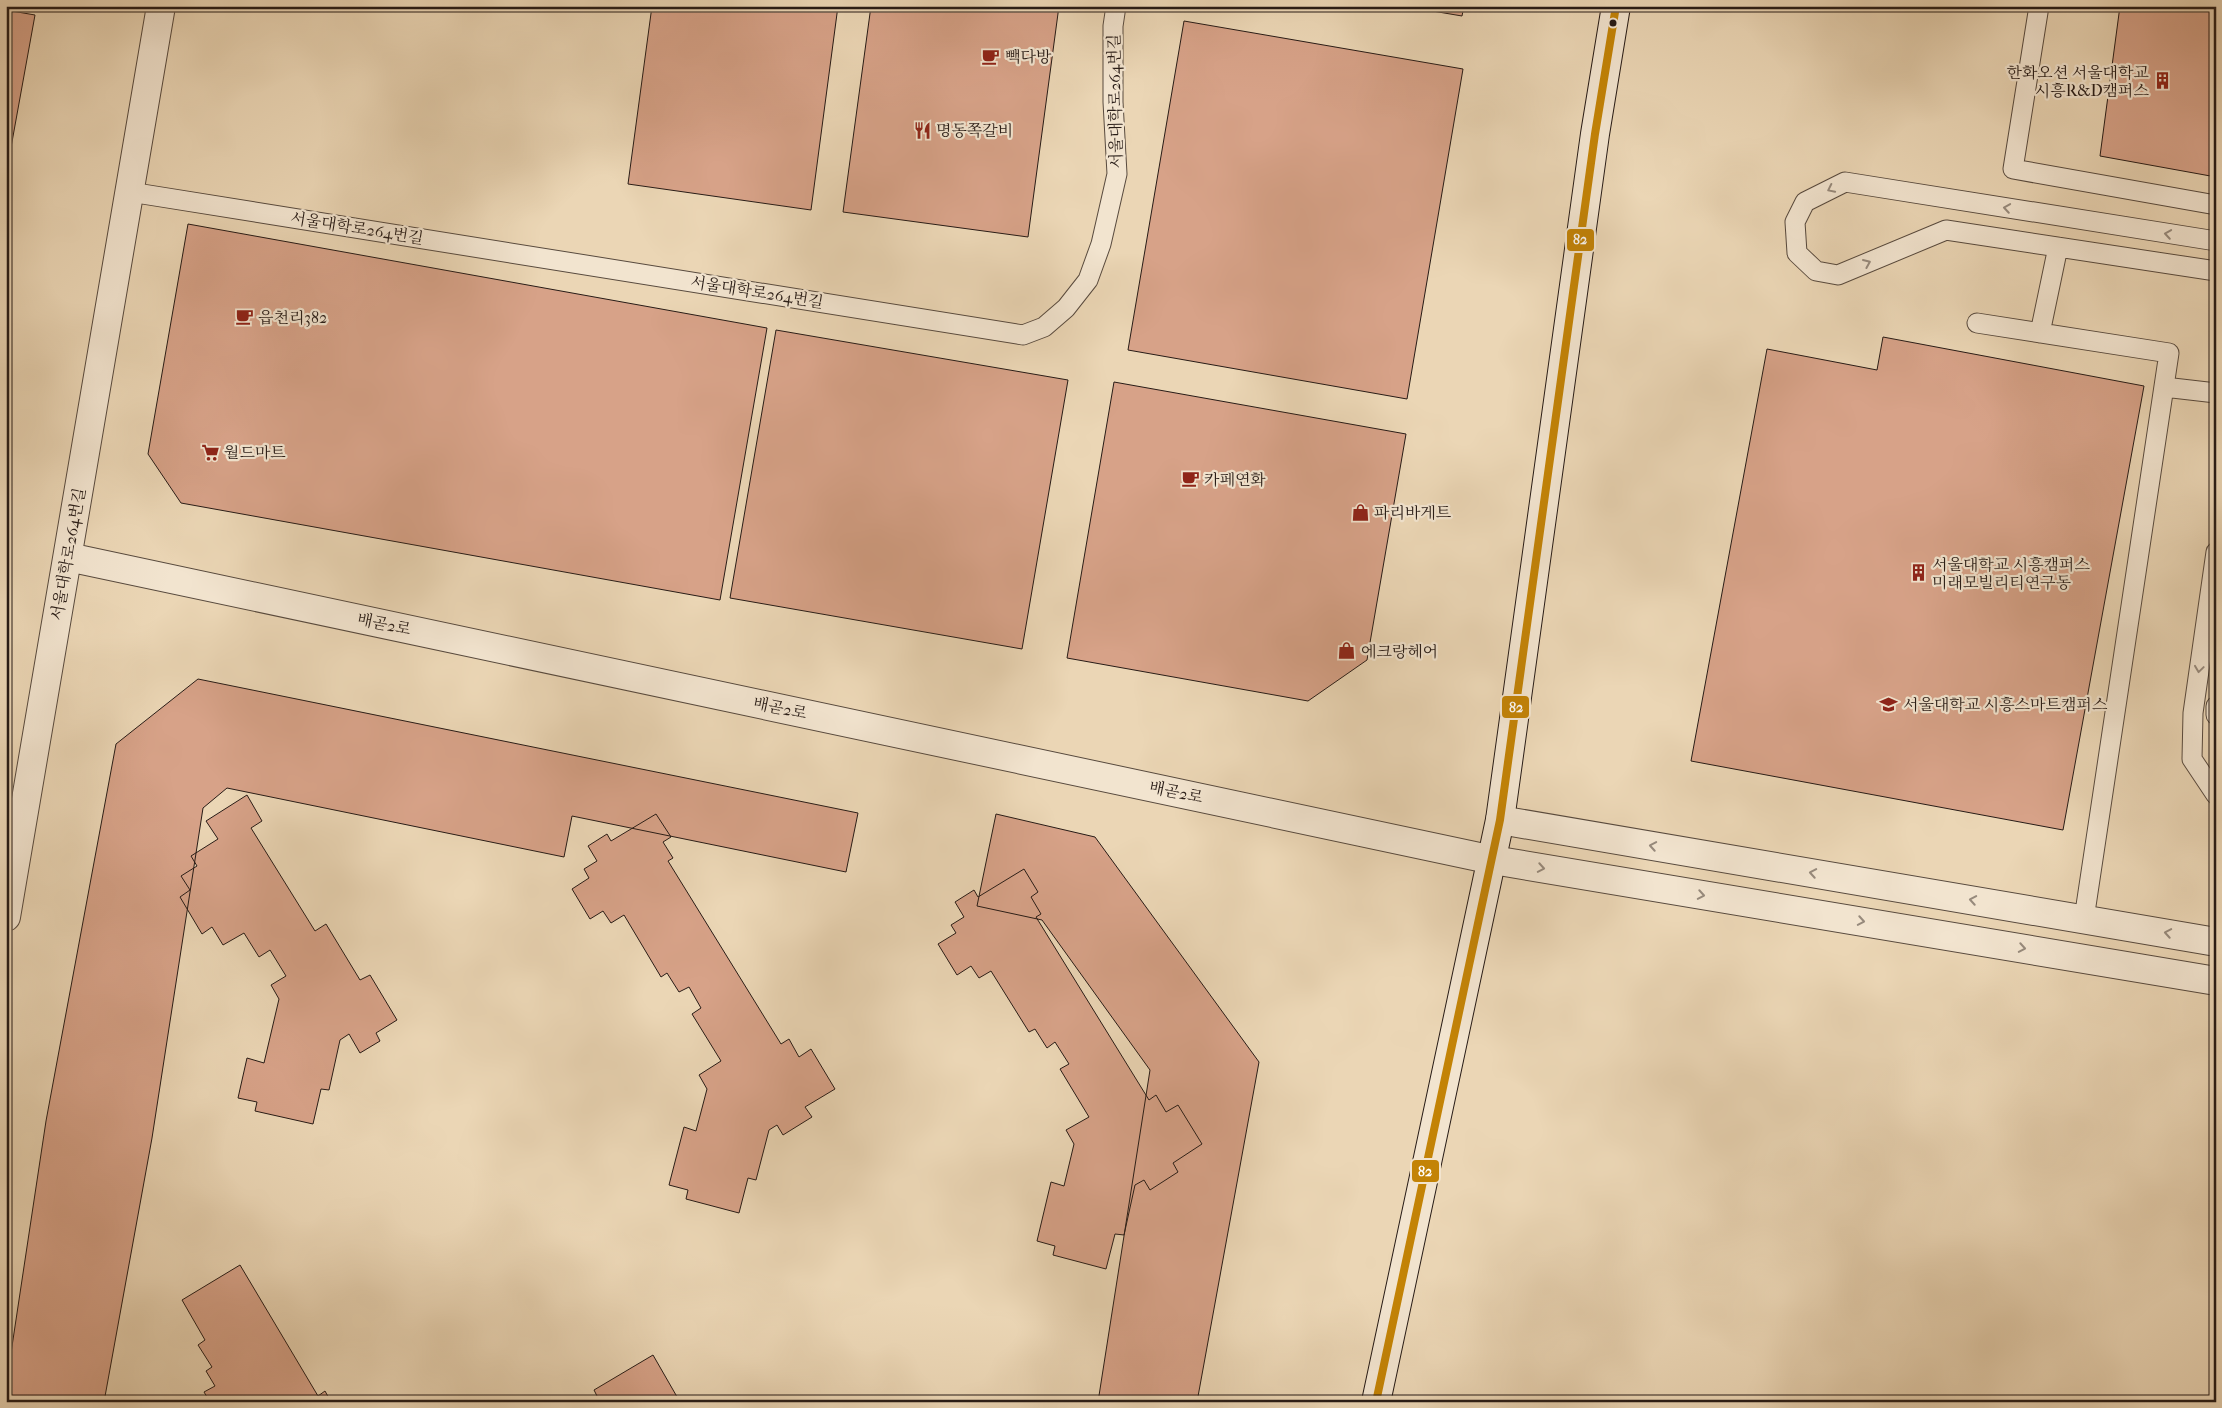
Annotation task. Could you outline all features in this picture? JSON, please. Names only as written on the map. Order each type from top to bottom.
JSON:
[{"type":"street","name":"서울대학로264번길","points":[[6,917],[161,6]]},
{"type":"street","points":[[1376,1402],[1500,820],[1595,134],[1616,6]]},
{"type":"street","name":"배곧2로","points":[[68,557],[1493,860],[2216,981]]},
{"type":"street","points":[[1500,820],[2216,942]]},
{"type":"lane","name":"서울대학로264번길","points":[[130,192],[1023,335],[1044,327],[1066,308],[1088,280],[1100,244],[1117,174],[1113,102],[1113,26],[1116,6]]},
{"type":"lane","points":[[2039,6],[2013,169],[2216,205]]},
{"type":"lane","points":[[2216,241],[1845,182],[1805,202],[1795,222],[1797,254],[1816,271],[1838,275],[1946,230],[2216,271]]},
{"type":"lane","points":[[2040,333],[2058,247]]},
{"type":"lane","points":[[1977,323],[2169,353],[2084,919]]},
{"type":"lane","points":[[2164,387],[2216,393]]},
{"type":"lane","points":[[2216,552],[2193,713],[2192,759],[2216,795]]},
{"type":"building","points":[[652,6],[838,6],[811,210],[628,184]]},
{"type":"building","points":[[871,6],[1059,6],[1028,237],[843,212]]},
{"type":"building","points":[[1403,6],[1464,6],[1462,16]]},
{"type":"building","name":"한화오션 서울대학교 시흥R&D캠퍼스","points":[[2120,6],[2216,6],[2216,177],[2100,156]]},
{"type":"building","points":[[6,10],[35,15],[6,175]]},
{"type":"building","points":[[1184,21],[1463,69],[1407,399],[1128,350]]},
{"type":"building","points":[[188,224],[767,328],[720,600],[181,503],[148,454]]},
{"type":"building","points":[[776,330],[1068,380],[1022,649],[730,598]]},
{"type":"building","name":"서울대학교 시흥캠퍼스 미래모빌리티연구동","points":[[1883,337],[2144,386],[2063,830],[1691,761],[1767,349],[1877,370]]},
{"type":"building","points":[[1114,382],[1406,434],[1367,660],[1308,701],[1067,658]]},
{"type":"building","points":[[198,679],[858,813],[846,872],[572,816],[564,857],[227,788],[203,808],[152,1138],[104,1402],[6,1402],[6,1386],[46,1121],[116,744]]},
{"type":"building","points":[[247,795],[262,821],[251,828],[315,931],[326,924],[360,980],[370,975],[397,1020],[376,1033],[380,1041],[360,1053],[349,1034],[340,1040],[329,1090],[321,1089],[313,1124],[255,1111],[257,1102],[238,1098],[247,1058],[264,1063],[279,999],[271,985],[286,976],[270,950],[259,957],[244,933],[223,945],[212,927],[202,934],[180,897],[190,890],[181,876],[197,866],[191,856],[218,839],[206,821]]},
{"type":"building","points":[[656,814],[671,837],[663,842],[673,858],[668,861],[781,1044],[789,1039],[799,1057],[811,1049],[835,1089],[805,1107],[812,1117],[783,1135],[777,1125],[769,1130],[756,1180],[748,1178],[739,1213],[686,1199],[688,1190],[669,1185],[684,1127],[696,1131],[707,1089],[699,1075],[721,1061],[692,1014],[701,1008],[689,987],[679,992],[667,973],[661,977],[624,915],[611,923],[603,911],[590,919],[572,889],[589,878],[584,869],[597,861],[588,846],[607,834],[611,841]]},
{"type":"building","points":[[996,814],[1095,837],[1259,1062],[1197,1402],[1098,1402],[1150,1070],[1042,920],[977,906]]},
{"type":"building","points":[[1024,869],[1038,892],[1031,897],[1041,914],[1036,917],[1149,1100],[1156,1095],[1166,1112],[1178,1105],[1202,1144],[1173,1163],[1178,1172],[1150,1190],[1144,1180],[1135,1185],[1124,1235],[1115,1234],[1106,1269],[1053,1255],[1055,1246],[1037,1241],[1051,1182],[1064,1186],[1074,1144],[1066,1130],[1089,1117],[1060,1069],[1069,1064],[1055,1042],[1047,1048],[1035,1029],[1029,1032],[991,971],[979,978],[971,966],[957,975],[938,944],[956,933],[951,925],[964,917],[955,902],[974,890],[978,897]]},
{"type":"building","points":[[240,1265],[318,1396],[325,1391],[331,1402],[210,1402],[204,1392],[215,1386],[206,1371],[212,1367],[198,1345],[205,1340],[182,1300]]},
{"type":"building","points":[[653,1355],[680,1402],[600,1402],[594,1390]]},
{"type":"transit line","name":"82","points":[[1376,1402],[1500,820],[1595,134],[1616,6]]},
{"type":"place","name":"빽다방","points":[[991,56]]},
{"type":"place","name":"한화오션 서울대학교 시흥R&D캠퍼스","points":[[2163,81]]},
{"type":"place","name":"명동쪽갈비","points":[[922,130]]},
{"type":"place","name":"읍천리382","points":[[244,317]]},
{"type":"place","name":"월드마트","points":[[210,452]]},
{"type":"place","name":"카페연화","points":[[1190,479]]},
{"type":"place","name":"파리바게트","points":[[1360,512]]},
{"type":"place","name":"서울대학교 시흥캠퍼스 미래모빌리티연구동","points":[[1918,573]]},
{"type":"place","name":"에크랑헤어","points":[[1347,651]]},
{"type":"place","name":"서울대학교 시흥스마트캠퍼스","points":[[1889,704]]}]
